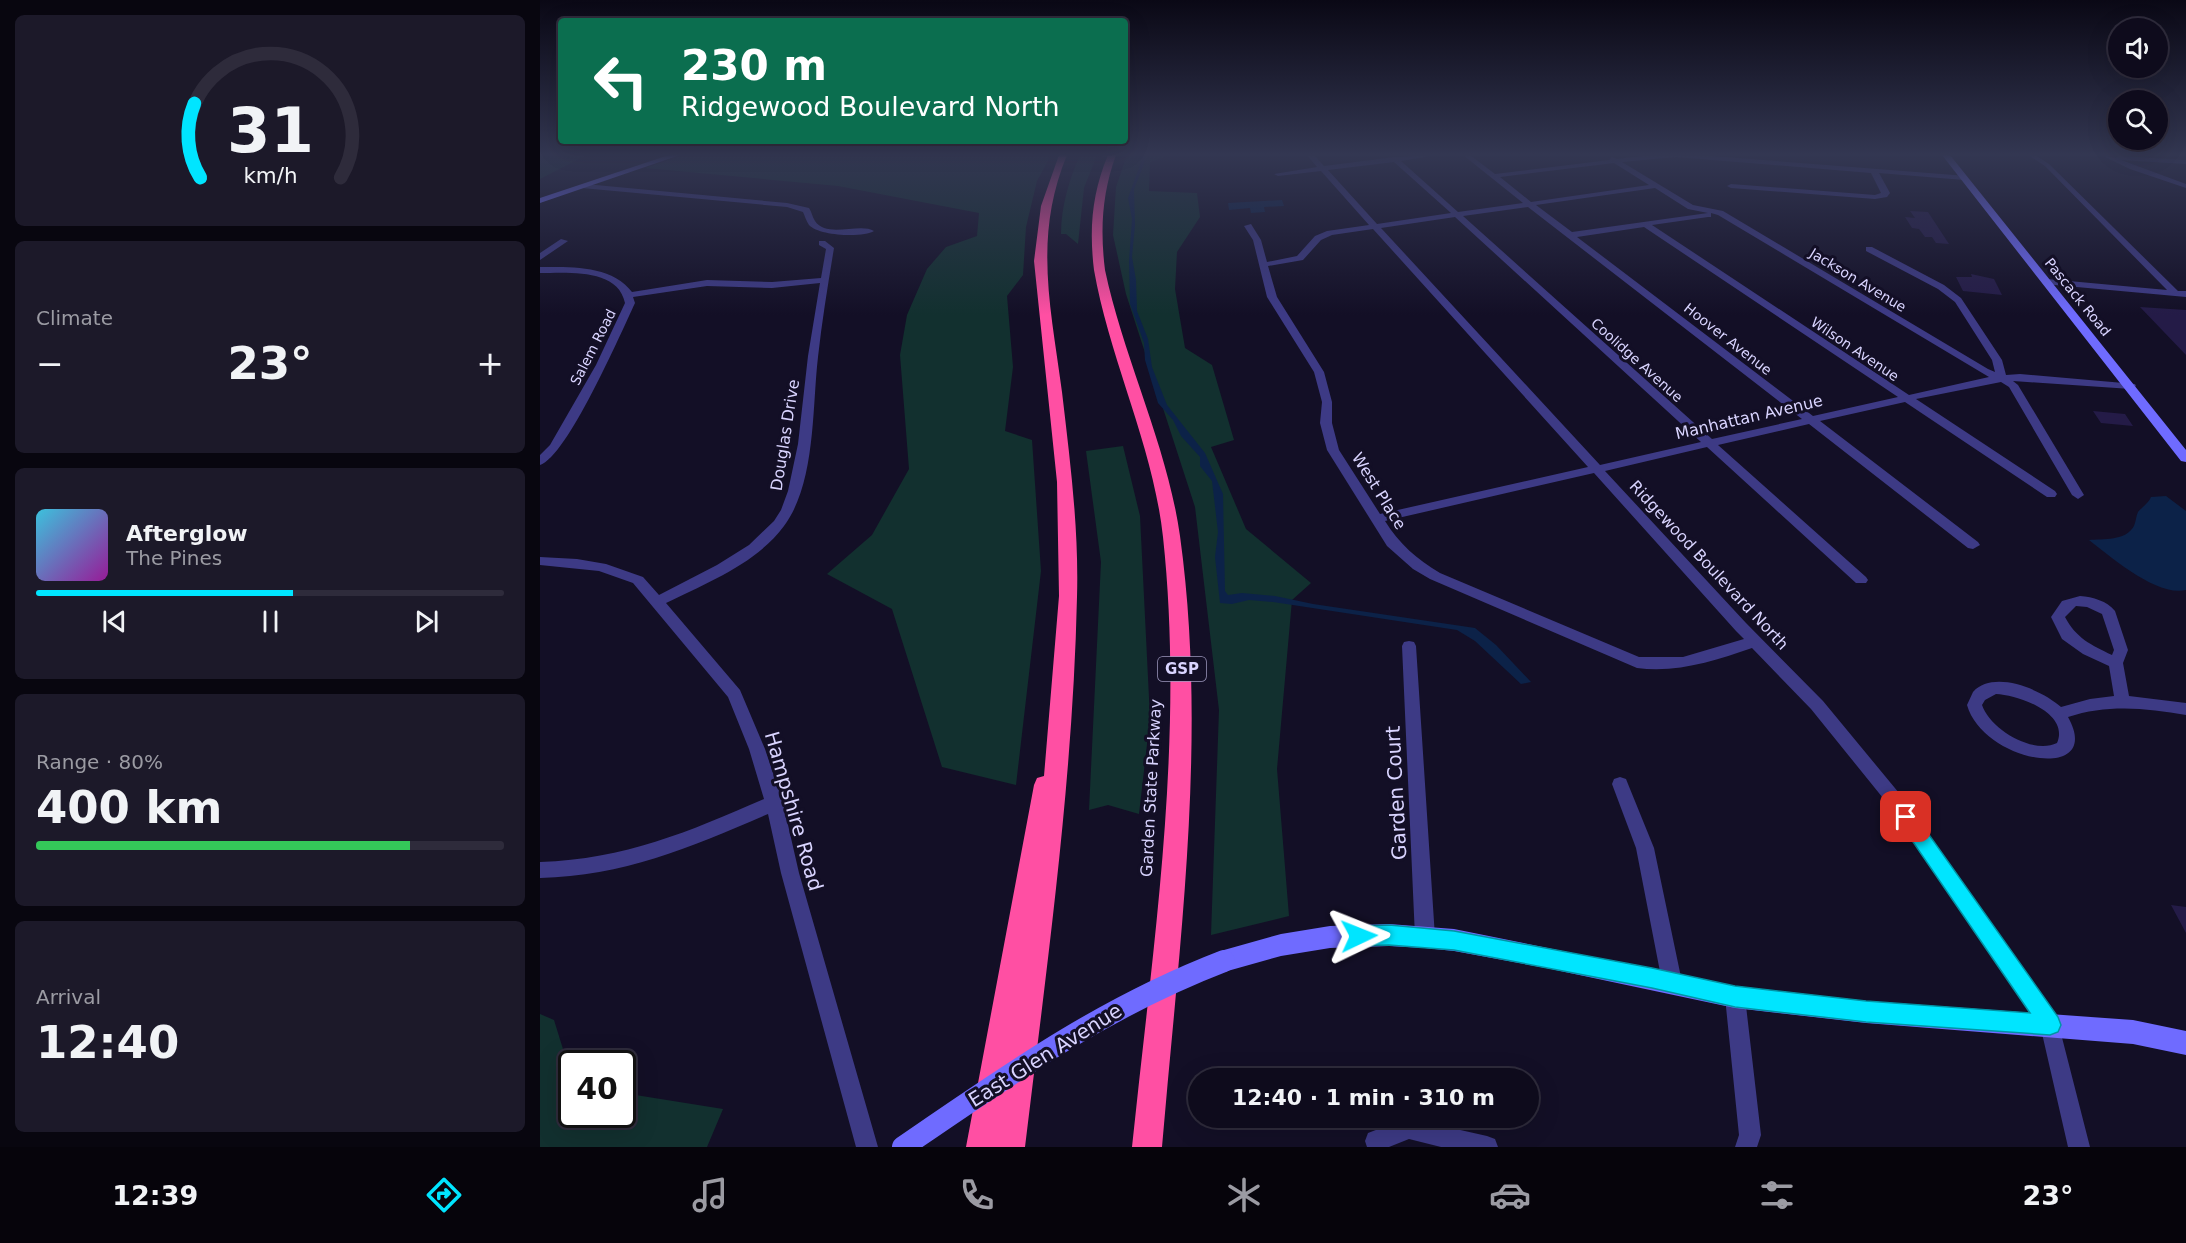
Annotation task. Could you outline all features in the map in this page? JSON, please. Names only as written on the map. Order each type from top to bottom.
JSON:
[{"type":"highway","points":[[1010,1147],[1053,813],[1067,632],[1068,535],[1063,459],[1040,261],[1040,237],[1045,209]]},
{"type":"highway","name":"Garden State Parkway","points":[[1097,209],[1098,262],[1103,287],[1161,482],[1175,565],[1182,668],[1179,804],[1147,1147]]},
{"type":"highway","points":[[981,1147],[1060,710]]},
{"type":"street","points":[[800,209],[806,210],[813,224],[824,229],[849,232],[870,231]]},
{"type":"street","name":"Ridgewood Boulevard North","points":[[1360,209],[1817,705],[1893,798],[2050,1025]]},
{"type":"street","name":"Coolidge Avenue","points":[[1449,209],[1861,580]]},
{"type":"street","points":[[1262,265],[1300,258],[1314,241],[1323,236],[1500,209]]},
{"type":"street","name":"Hoover Avenue","points":[[1537,209],[1973,545]]},
{"type":"street","name":"Jackson Avenue","points":[[1698,209],[1720,213],[1984,371],[2002,378]]},
{"type":"street","name":"Pascack Road","points":[[1988,209],[2186,458]]},
{"type":"street","points":[[2091,209],[2175,293]]},
{"type":"street","points":[[1571,235],[1720,213]]},
{"type":"street","name":"Wilson Avenue","points":[[1645,224],[2051,494]]},
{"type":"street","name":"West Place","points":[[1248,226],[1257,240],[1272,297],[1319,372],[1327,402],[1326,423],[1334,450],[1401,553],[1435,576],[1619,656],[1646,664],[1672,666],[1691,663],[1756,641]]},
{"type":"street","points":[[540,257],[564,241]]},
{"type":"street","name":"Douglas Drive","points":[[656,602],[698,581],[754,547],[787,513],[800,462],[823,280],[830,248],[822,243]]},
{"type":"street","points":[[1869,249],[1941,287],[1958,300],[1997,360],[2002,378],[2013,385],[2078,495]]},
{"type":"street","name":"Salem Road","points":[[540,270],[583,272],[606,276],[623,285],[630,295],[630,303],[601,365],[555,447],[540,461]]},
{"type":"street","points":[[630,295],[707,284],[772,285],[823,280]]},
{"type":"street","points":[[2047,282],[2186,294]]},
{"type":"street","name":"Manhattan Avenue","points":[[1377,519],[1904,398],[2002,378],[2020,377],[2131,386]]},
{"type":"street","name":"Hampshire Road","points":[[540,561],[577,562],[622,573],[638,580],[735,694],[757,749],[774,803],[790,873],[867,1147]]},
{"type":"street","points":[[2116,663],[2088,650],[2067,635],[2058,617],[2064,608],[2075,601],[2085,600],[2108,611],[2121,650],[2116,663],[2122,701]]},
{"type":"street","name":"Garden Court","points":[[1409,646],[1425,937]]},
{"type":"street","points":[[2007,688],[2035,697],[2058,714],[2069,736],[2065,745],[2057,751],[2044,753],[2020,748],[1996,736],[1984,725],[1977,714],[1976,704],[1978,697],[1985,691],[2007,688]]},
{"type":"street","points":[[2058,714],[2082,705],[2122,701],[2186,709]]},
{"type":"street","points":[[1620,784],[1645,848],[1672,982]]},
{"type":"street","points":[[540,870],[590,868],[631,860],[682,842],[774,803]]},
{"type":"street","name":"East Glen Avenue","points":[[903,1147],[1075,1031],[1181,976],[1281,945],[1329,937],[1389,935],[1425,937],[1486,946],[1735,996],[1866,1012],[2133,1032],[2186,1043]]},
{"type":"street","points":[[1735,996],[1750,1135],[1746,1147]]},
{"type":"street","points":[[2050,1025],[2079,1147]]},
{"type":"street","points":[[1376,1141],[1409,1128],[1487,1147]]},
{"type":"green space","points":[[956,209],[1030,209],[1026,227],[1023,275],[1007,296],[1013,367],[1005,431],[1032,440],[1041,571],[1016,785],[942,767],[892,609],[827,574],[872,535],[909,469],[900,355],[907,315],[927,269],[946,247],[977,236],[979,213]]},
{"type":"green space","points":[[1063,209],[1082,209],[1078,244],[1066,234],[1061,234]]},
{"type":"green space","points":[[1115,209],[1199,209],[1200,217],[1177,252],[1175,289],[1185,348],[1212,365],[1234,440],[1211,447],[1246,529],[1311,583],[1292,600],[1277,769],[1289,916],[1211,935],[1219,710],[1195,507],[1126,294],[1113,235]]},
{"type":"green space","points":[[1123,446],[1140,516],[1150,718],[1139,814],[1108,805],[1089,810],[1101,562],[1086,451]]},
{"type":"green space","points":[[540,1014],[554,1020],[563,1050],[558,1050],[558,1128],[636,1128],[636,1095],[723,1109],[707,1147],[540,1147]]},
{"type":"water","points":[[1130,209],[1135,209],[1132,257],[1136,280],[1137,311],[1148,339],[1152,367],[1167,405],[1205,453],[1223,494],[1225,591],[1228,595],[1242,593],[1275,596],[1313,604],[1475,628],[1496,645],[1531,682],[1521,684],[1475,641],[1457,630],[1273,602],[1249,600],[1232,604],[1220,603],[1215,557],[1218,532],[1212,481],[1200,466],[1200,457],[1181,436],[1173,420],[1158,403],[1145,360],[1144,343],[1130,304],[1129,261],[1132,219]]},
{"type":"water","points":[[1250,209],[1264,209],[1265,212],[1251,213]]},
{"type":"water","points":[[2166,496],[2186,511],[2186,590],[2174,591],[2148,582],[2089,540],[2114,538],[2126,534],[2134,526],[2138,512],[2151,497]]},
{"type":"building","points":[[1910,211],[1928,212],[1949,244],[1936,243],[1932,237],[1925,237],[1919,229],[1912,228],[1905,217],[1915,218]]},
{"type":"building","points":[[1971,274],[1994,279],[2002,295],[1963,291],[1956,277],[1972,277]]},
{"type":"building","points":[[2140,307],[2186,310],[2186,355]]},
{"type":"building","points":[[2093,411],[2125,414],[2133,426],[2101,423]]},
{"type":"building","points":[[2171,905],[2186,907],[2186,933]]},
{"type":"route","points":[[1359,936],[1389,935],[1454,940],[1735,996],[1866,1012],[2050,1025],[1906,817]]}]
